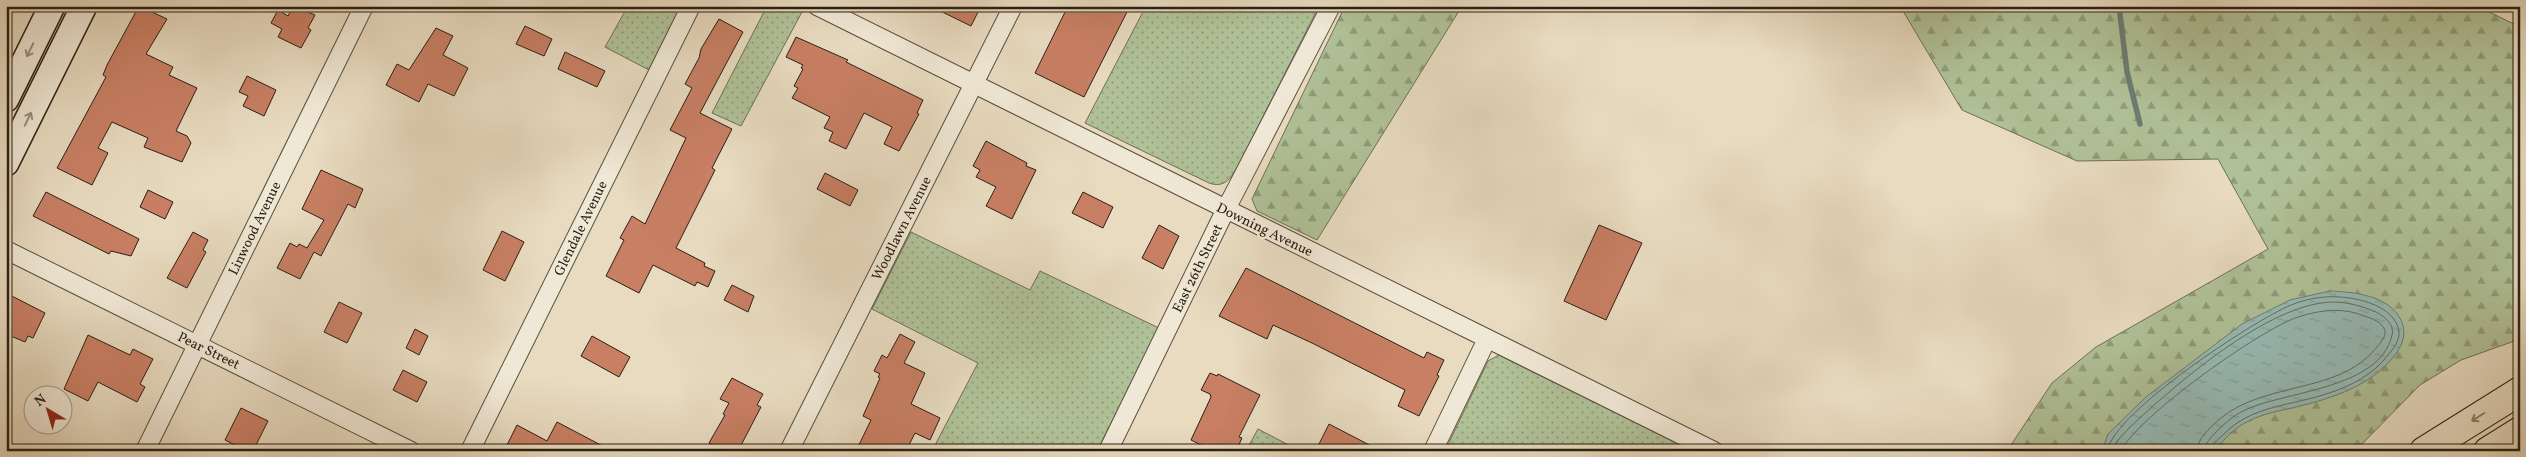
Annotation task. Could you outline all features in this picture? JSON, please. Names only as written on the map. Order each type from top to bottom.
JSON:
[{"type":"highway","points":[[2424,451],[2520,391]]},
{"type":"highway","points":[[2488,451],[2520,431]]},
{"type":"street","points":[[6,99],[52,6]]},
{"type":"street","points":[[6,163],[84,6]]},
{"type":"street","name":"Linwood Avenue","points":[[145,451],[364,6]]},
{"type":"street","name":"Glendale Avenue","points":[[470,451],[690,6]]},
{"type":"street","name":"Downing Avenue","points":[[817,6],[1714,451]]},
{"type":"street","name":"Woodlawn Avenue","points":[[789,451],[1013,6]]},
{"type":"street","name":"East 26th Street","points":[[1108,451],[1226,209],[1330,6]]},
{"type":"street","name":"Pear Street","points":[[6,250],[411,451]]},
{"type":"street","points":[[1433,451],[1487,339]]},
{"type":"green space","points":[[628,6],[681,6],[649,70],[605,47]]},
{"type":"green space","points":[[767,6],[796,6],[803,10],[741,126],[712,113]]},
{"type":"green space","points":[[1146,6],[1319,6],[1239,164],[1231,177],[1224,183],[1209,183],[1085,123]]},
{"type":"green space","points":[[1345,6],[1462,6],[1317,240],[1257,211],[1252,199]]},
{"type":"green space","points":[[1900,6],[2484,6],[2483,9],[2520,27],[2520,339],[2461,360],[2420,385],[2355,451],[2007,451],[2052,383],[2096,347],[2268,249],[2218,159],[2077,161],[1962,110]]},
{"type":"green space","points":[[911,232],[1030,290],[1040,271],[1159,328],[1097,451],[932,451],[978,363],[872,309]]},
{"type":"green space","points":[[1499,355],[1692,451],[1445,451],[1488,361]]},
{"type":"green space","points":[[1258,429],[1300,451],[1246,451]]},
{"type":"water","points":[[2330,291],[2370,296],[2388,305],[2401,320],[2404,334],[2400,347],[2395,355],[2375,375],[2337,395],[2255,418],[2234,430],[2215,451],[2102,451],[2108,434],[2146,397],[2242,324],[2290,300]]},
{"type":"building","points":[[139,6],[167,19],[146,54],[173,67],[169,75],[197,88],[176,131],[187,136],[191,143],[182,162],[144,147],[148,138],[112,122],[98,148],[108,153],[92,185],[57,168],[106,77],[103,75],[107,65]]},
{"type":"building","points":[[293,6],[315,15],[308,28],[311,30],[301,48],[278,37],[282,29],[271,23],[278,10],[288,16]]},
{"type":"building","points":[[930,6],[981,6],[971,26]]},
{"type":"building","points":[[1068,6],[1130,6],[1084,97],[1035,73]]},
{"type":"building","points":[[719,19],[743,32],[700,113],[732,129],[712,168],[715,170],[676,248],[705,263],[704,266],[715,271],[708,287],[697,282],[695,286],[653,265],[639,293],[606,276],[624,240],[620,238],[632,216],[645,224],[686,138],[670,130],[692,88],[685,84],[699,58],[701,49]]},
{"type":"building","points":[[525,26],[552,39],[544,56],[516,44]]},
{"type":"building","points":[[436,28],[453,36],[443,55],[468,68],[454,96],[428,84],[419,102],[386,85],[397,64],[409,70]]},
{"type":"building","points":[[796,37],[848,60],[846,62],[923,100],[917,113],[919,114],[899,151],[884,144],[892,127],[864,113],[846,149],[829,141],[833,132],[824,128],[830,117],[792,98],[798,88],[794,86],[803,69],[801,68],[803,65],[786,57]]},
{"type":"building","points":[[565,52],[605,71],[597,87],[558,69]]},
{"type":"building","points":[[247,76],[276,90],[264,116],[243,106],[248,96],[239,92]]},
{"type":"building","points":[[986,141],[1027,163],[1026,166],[1036,170],[1012,219],[986,206],[996,187],[976,177],[980,170],[973,166]]},
{"type":"building","points":[[321,170],[363,189],[355,208],[348,204],[321,256],[314,252],[300,279],[277,268],[290,243],[297,247],[299,244],[307,248],[324,220],[302,209]]},
{"type":"building","points":[[825,173],[858,190],[850,206],[817,189]]},
{"type":"building","points":[[148,190],[173,202],[165,219],[140,207]]},
{"type":"building","points":[[46,192],[139,239],[131,256],[111,251],[109,254],[33,216]]},
{"type":"building","points":[[1083,192],[1113,207],[1103,228],[1072,213]]},
{"type":"building","points":[[1159,225],[1179,236],[1163,269],[1142,258]]},
{"type":"building","points":[[1599,225],[1642,243],[1606,320],[1564,301]]},
{"type":"building","points":[[502,231],[524,242],[505,281],[483,270]]},
{"type":"building","points":[[193,232],[208,240],[203,250],[206,252],[187,288],[167,278]]},
{"type":"building","points":[[1246,268],[1424,358],[1427,352],[1444,360],[1437,375],[1439,376],[1419,416],[1398,406],[1405,390],[1312,343],[1273,325],[1267,339],[1219,316]]},
{"type":"building","points":[[732,285],[754,296],[748,312],[724,300]]},
{"type":"building","points":[[6,293],[45,313],[33,338],[28,336],[25,342],[6,334]]},
{"type":"building","points":[[339,302],[362,313],[347,343],[324,332]]},
{"type":"building","points":[[415,329],[428,336],[419,355],[406,348]]},
{"type":"building","points":[[900,334],[915,342],[904,363],[925,373],[911,404],[940,418],[930,440],[915,433],[906,451],[856,451],[871,420],[863,416],[880,378],[878,377],[880,374],[874,371],[882,355],[887,358]]},
{"type":"building","points":[[88,335],[130,355],[133,349],[153,359],[140,384],[145,387],[137,402],[98,382],[88,401],[72,393],[72,384],[66,384]]},
{"type":"building","points":[[592,336],[630,357],[619,377],[581,356]]},
{"type":"building","points":[[403,370],[427,382],[417,402],[393,390]]},
{"type":"building","points":[[1210,373],[1217,376],[1218,374],[1260,395],[1239,437],[1242,438],[1236,451],[1213,451],[1191,440],[1211,397],[1210,394],[1201,390]]},
{"type":"building","points":[[732,378],[763,394],[757,405],[761,407],[738,451],[723,451],[709,443],[725,415],[723,414],[729,403],[720,399]]},
{"type":"building","points":[[241,408],[268,421],[253,451],[247,451],[225,440]]},
{"type":"building","points":[[557,422],[612,451],[504,451],[517,425],[547,441]]},
{"type":"building","points":[[1329,424],[1381,451],[1328,451],[1318,446]]},
{"type":"waterway","points":[[2119,6],[2127,72],[2140,124]]}]
